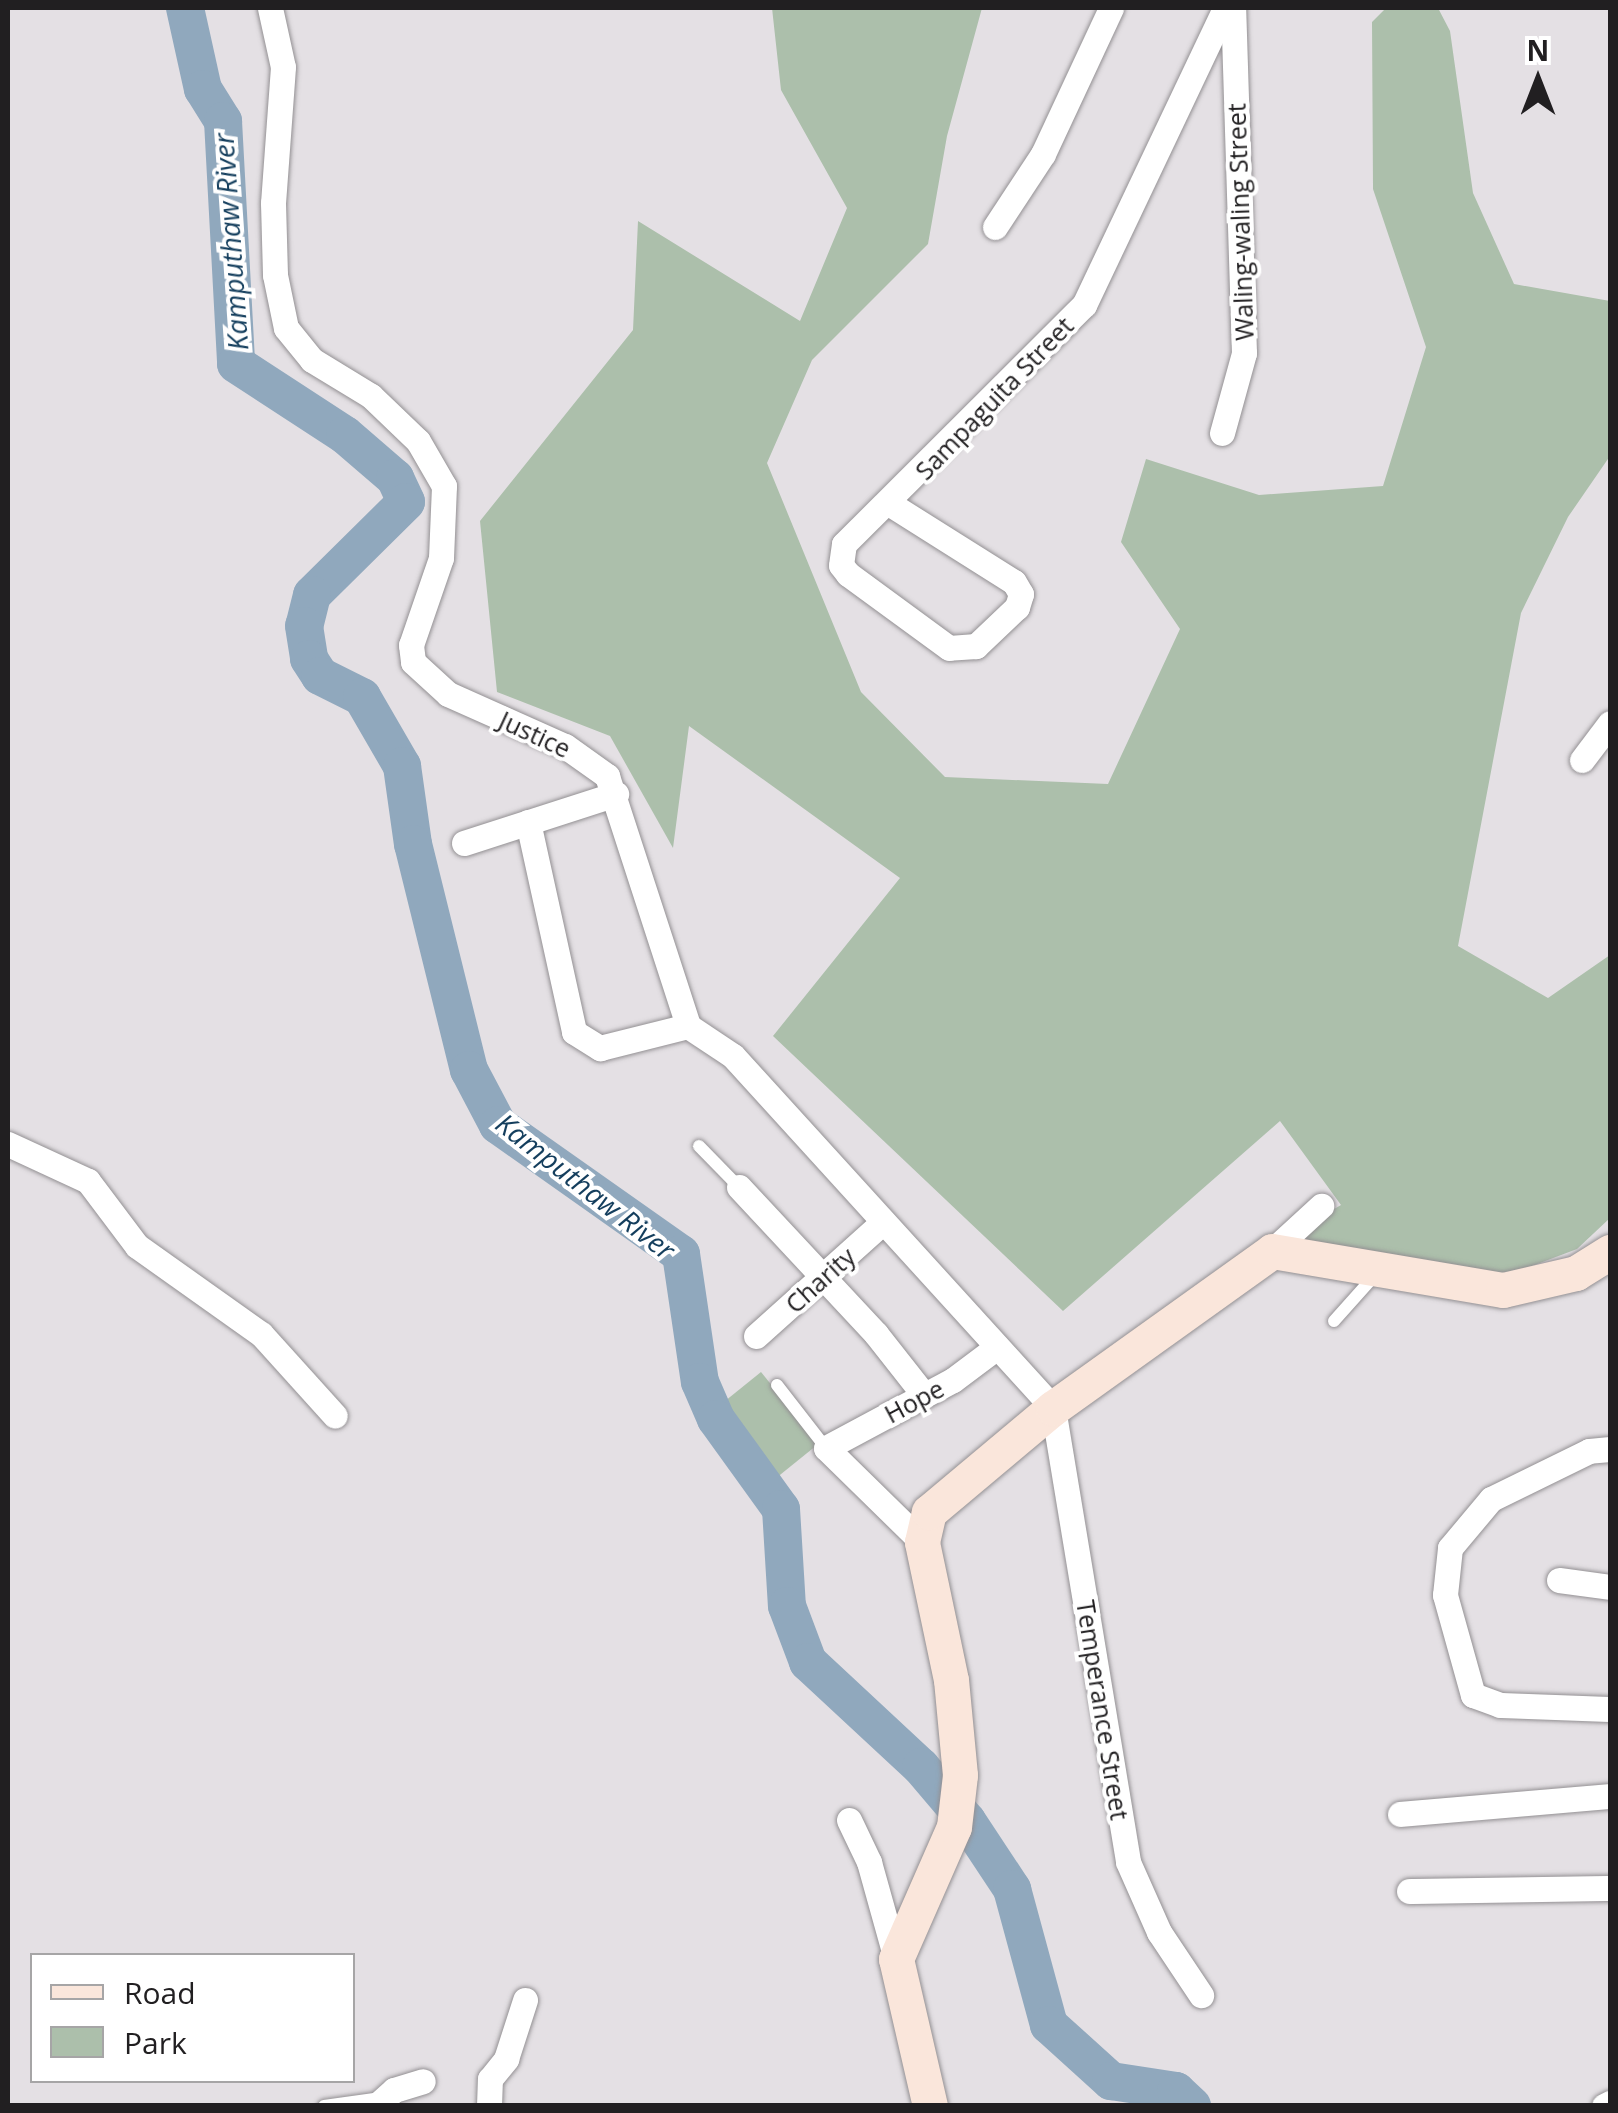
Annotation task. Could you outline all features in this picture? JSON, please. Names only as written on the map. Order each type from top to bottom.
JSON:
[{"type":"street","name":"Justice","points":[[270,8],[283,68],[272,204],[274,275],[286,328],[312,360],[371,396],[418,441],[444,486],[441,558],[411,645],[413,662],[448,694],[596,764],[616,794],[688,1026]]},
{"type":"street","points":[[995,226],[1043,154],[1111,8]]},
{"type":"street","name":"Waling-waling Street","points":[[1222,433],[1244,353],[1229,8]]},
{"type":"street","name":"Sampaguita Street","points":[[890,504],[1014,582],[1017,607],[976,646],[949,648],[848,574],[842,554],[844,544],[890,504],[1084,305],[1229,8]]},
{"type":"street","points":[[1582,760],[1610,723]]},
{"type":"street","points":[[464,843],[616,794]]},
{"type":"street","points":[[528,822],[574,1032],[600,1048],[688,1026],[732,1056],[1053,1408]]},
{"type":"street","points":[[8,1144],[88,1181],[137,1246],[261,1334],[335,1416]]},
{"type":"street","points":[[739,1186],[876,1334],[924,1395]]},
{"type":"street","points":[[896,1959],[954,1828],[960,1775],[951,1680],[922,1542],[930,1512],[1053,1408],[1272,1251],[1321,1206]]},
{"type":"street","name":"Charity","points":[[756,1336],[883,1222]]},
{"type":"street","points":[[1272,1251],[1502,1290],[1576,1273],[1610,1252]]},
{"type":"street","name":"Hope","points":[[826,1448],[924,1395],[997,1347]]},
{"type":"street","name":"Temperance Street","points":[[1053,1408],[1128,1862],[1168,1949],[1201,1995]]},
{"type":"street","points":[[826,1448],[922,1542]]},
{"type":"street","points":[[1610,1449],[1588,1451],[1492,1499],[1450,1548],[1445,1595],[1473,1695],[1500,1705],[1610,1709]]},
{"type":"street","points":[[1558,1580],[1610,1586]]},
{"type":"street","points":[[1400,1814],[1610,1796]]},
{"type":"street","points":[[849,1820],[869,1862],[930,2106]]},
{"type":"street","points":[[1409,1891],[1610,1888]]},
{"type":"street","points":[[489,2106],[490,2080],[506,2058],[525,2000]]},
{"type":"street","points":[[378,2102],[423,2081]]},
{"type":"lane","points":[[699,1146],[739,1186]]},
{"type":"lane","points":[[1334,1321],[1381,1268]]},
{"type":"lane","points":[[777,1385],[826,1448]]},
{"type":"lane","points":[[324,2106],[378,2102]]},
{"type":"green space","points":[[772,8],[982,8],[947,136],[928,244],[812,360],[767,463],[861,692],[945,777],[1108,784],[1180,629],[1121,542],[1146,459],[1259,495],[1383,486],[1426,347],[1373,189],[1372,22],[1386,8],[1438,8],[1450,31],[1473,193],[1514,284],[1610,301],[1610,456],[1568,517],[1521,613],[1458,946],[1548,998],[1610,955],[1610,1218],[1577,1249],[1508,1275],[1297,1247],[1322,1216],[1341,1205],[1280,1121],[1063,1311],[773,1036],[900,878],[689,726],[673,848],[610,736],[497,692],[480,521],[633,330],[638,221],[800,321],[847,208],[781,90]]},
{"type":"green space","points":[[761,1372],[819,1443],[778,1477],[720,1405]]},
{"type":"waterway","name":"Kamputhaw River","points":[[185,8],[203,89],[223,121],[236,364],[345,435],[395,478],[406,502],[312,595],[304,626],[309,659],[320,676],[362,697],[402,766],[413,844],[469,1070],[498,1125],[681,1254],[700,1382],[716,1419],[781,1509],[787,1606],[808,1662],[921,1767],[967,1821],[1012,1889],[1049,2025],[1111,2081],[1176,2091],[1192,2106]]}]
